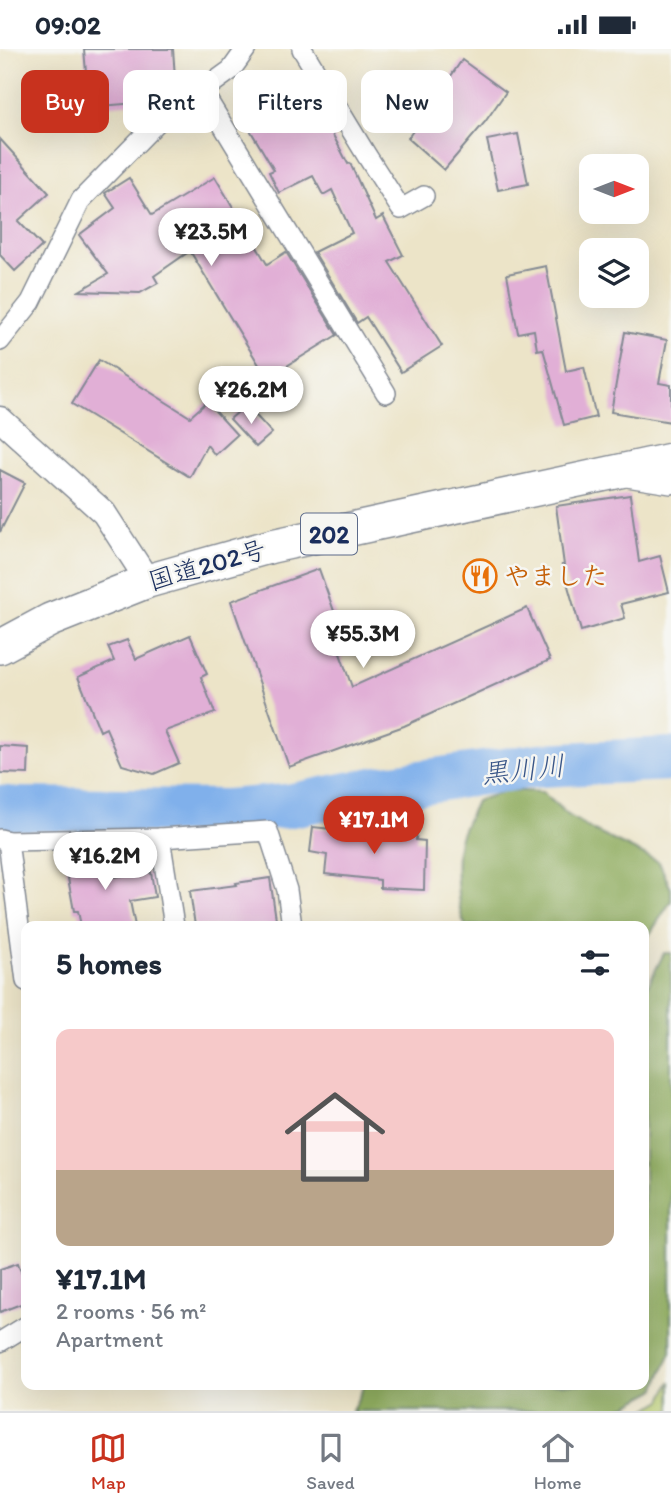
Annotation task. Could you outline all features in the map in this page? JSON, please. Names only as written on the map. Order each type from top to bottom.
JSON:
[{"type":"highway","name":"国道202号","points":[[0,647],[50,620],[148,581],[272,546],[671,460]]},
{"type":"street","points":[[219,78],[231,69],[246,49]]},
{"type":"street","points":[[302,49],[401,209],[424,196]]},
{"type":"street","points":[[219,119],[386,393]]},
{"type":"street","points":[[0,341],[32,302],[81,200],[147,133]]},
{"type":"street","points":[[0,419],[104,513],[148,581]]},
{"type":"street","points":[[605,474],[671,484]]},
{"type":"street","points":[[21,949],[4,840],[160,838],[268,831],[287,890],[291,921]]},
{"type":"street","points":[[160,838],[173,921]]},
{"type":"street","points":[[0,1342],[21,1329]]},
{"type":"green space","points":[[508,790],[542,792],[568,815],[594,831],[659,862],[671,889],[671,901],[649,935],[649,921],[464,921],[457,883],[458,845],[476,801]]},
{"type":"green space","points":[[664,953],[671,953],[671,1352],[655,1390],[616,1411],[352,1411],[362,1390],[649,1390],[649,983]]},
{"type":"green space","points":[[671,1381],[671,1411],[643,1411],[662,1400]]},
{"type":"building","points":[[84,49],[173,49],[174,70],[123,70],[123,104],[109,105],[109,70],[86,70]]},
{"type":"building","points":[[462,60],[506,92],[485,122],[444,170],[408,138],[411,133],[453,133],[453,73]]},
{"type":"building","points":[[252,133],[332,133],[348,164],[350,163],[376,220],[383,216],[403,255],[389,262],[442,346],[401,372],[366,317],[357,323],[314,252],[352,233],[332,190],[323,195],[313,176],[279,193],[269,172],[274,170]]},
{"type":"building","points":[[518,134],[528,184],[498,190],[487,140]]},
{"type":"building","points":[[0,139],[49,193],[18,221],[42,246],[15,271],[0,255]]},
{"type":"building","points":[[215,177],[267,264],[286,252],[337,335],[267,378],[190,251],[154,276],[158,283],[140,293],[79,291],[108,274],[79,235],[115,208],[105,193],[129,178],[152,215]]},
{"type":"building","points":[[546,266],[566,371],[584,367],[596,417],[564,425],[543,349],[537,350],[534,330],[518,333],[507,274]]},
{"type":"building","points":[[625,332],[667,340],[659,383],[671,385],[671,422],[611,412]]},
{"type":"building","points":[[99,360],[190,417],[207,402],[237,435],[215,455],[207,445],[190,477],[72,404]]},
{"type":"building","points":[[246,405],[272,433],[256,447],[230,419]]},
{"type":"building","points":[[0,470],[25,483],[0,532]]},
{"type":"building","points":[[630,495],[639,562],[660,556],[669,592],[621,604],[625,618],[581,631],[562,565],[556,506]]},
{"type":"building","points":[[319,569],[340,628],[332,631],[352,687],[527,608],[550,660],[404,726],[289,767],[231,601]]},
{"type":"building","points":[[190,635],[207,674],[201,677],[215,713],[165,731],[179,763],[154,774],[122,765],[106,728],[100,731],[78,677],[114,661],[108,647],[127,640],[136,659]]},
{"type":"building","points":[[0,746],[29,748],[28,774],[0,773]]},
{"type":"building","points":[[313,827],[376,834],[377,828],[417,829],[416,840],[425,841],[424,890],[380,888],[380,880],[325,874],[327,855],[310,852]]},
{"type":"building","points":[[109,854],[113,877],[151,872],[155,897],[130,901],[134,921],[80,921],[78,911],[74,911],[65,862]]},
{"type":"building","points":[[270,878],[276,921],[194,921],[190,891],[237,885],[236,883]]},
{"type":"building","points":[[18,1263],[21,1272],[21,1304],[0,1312],[0,1269]]},
{"type":"waterway","name":"黒川川","points":[[0,807],[227,811],[287,806],[378,788],[540,765],[671,759]]},
{"type":"place","name":"やました","points":[[480,576]]}]
